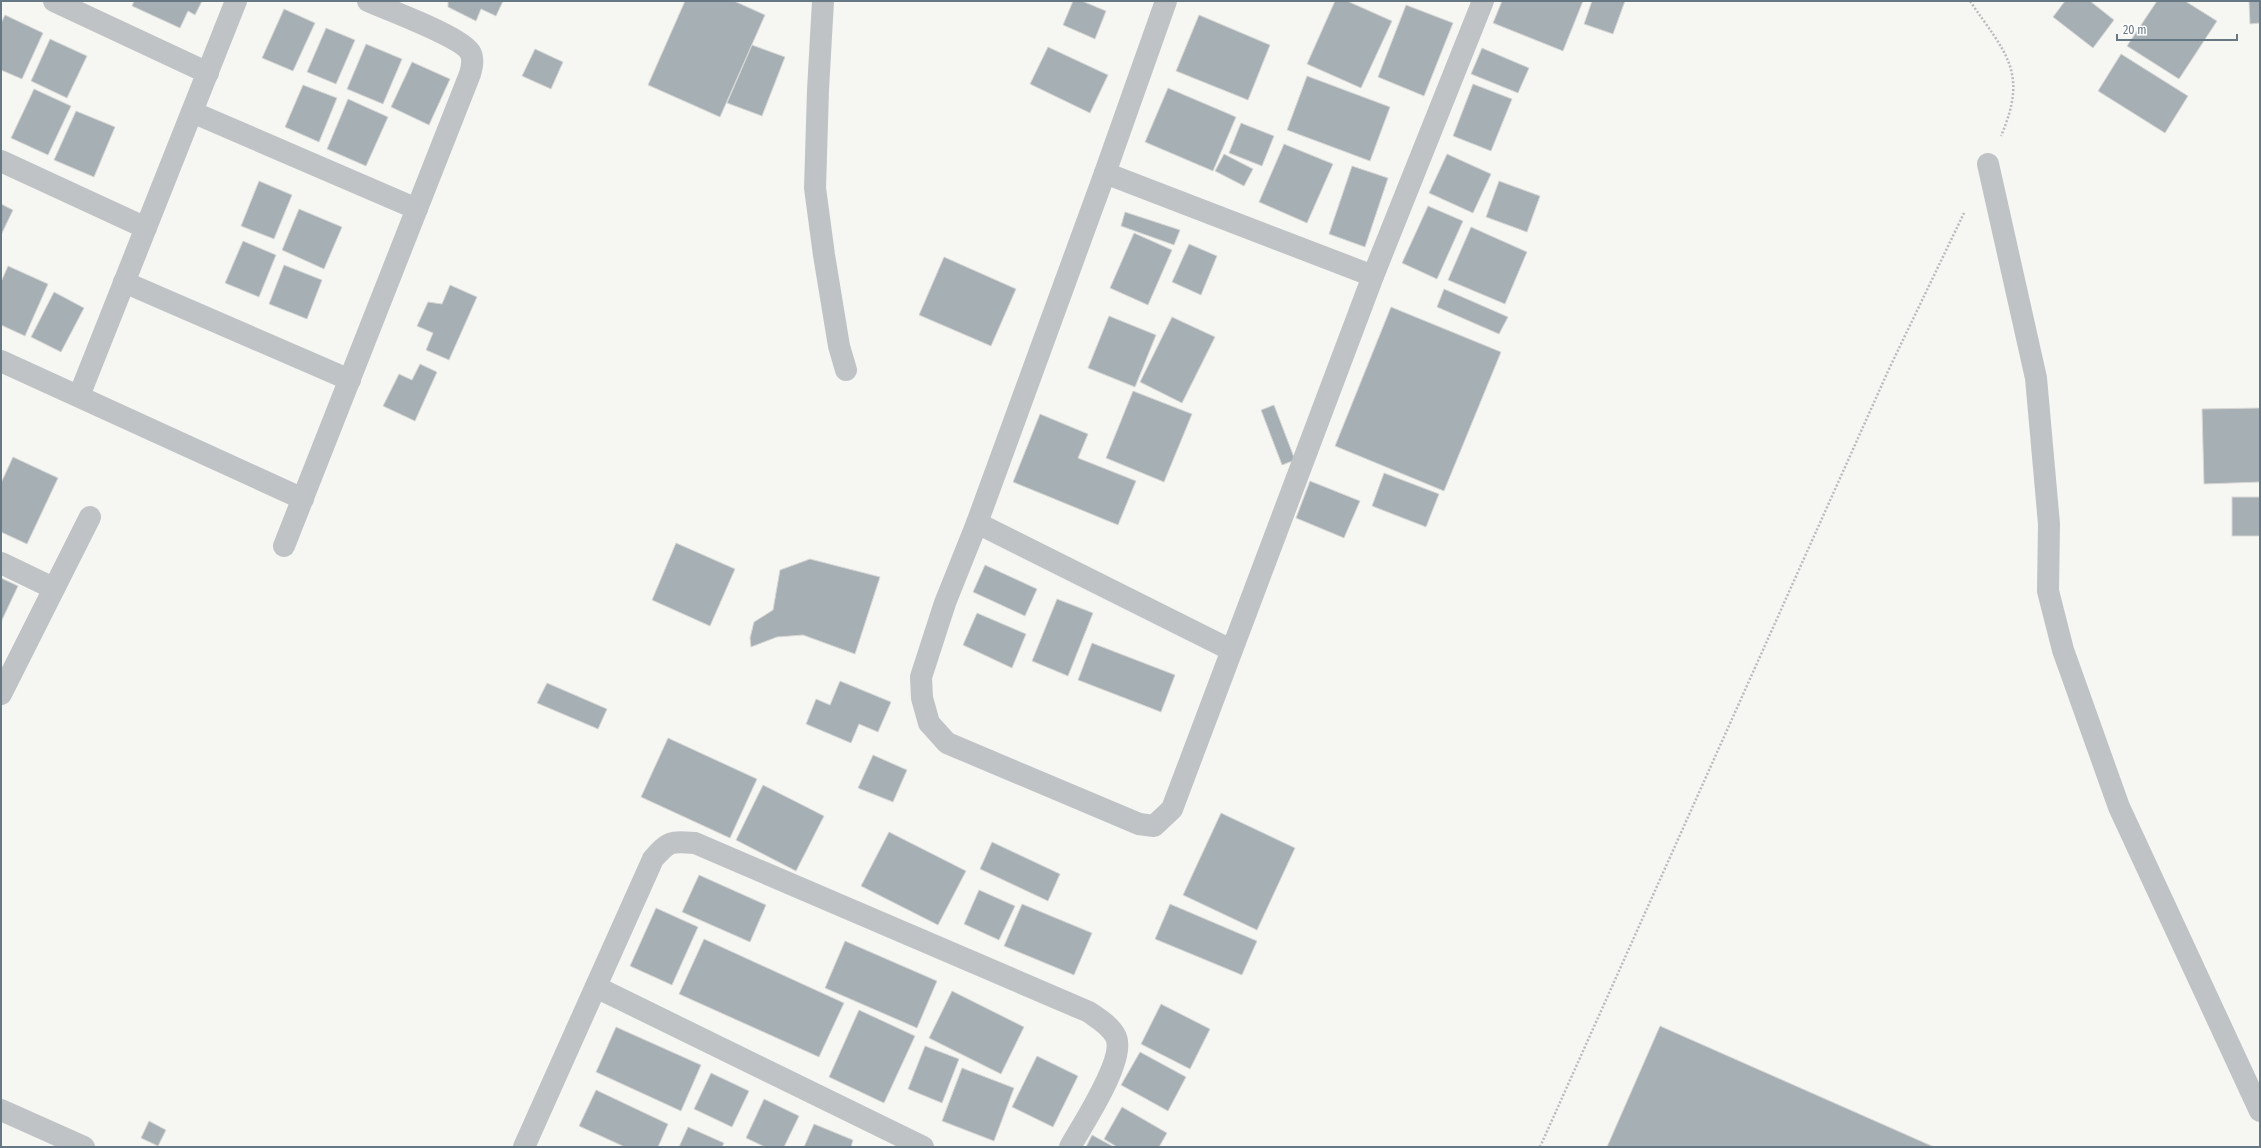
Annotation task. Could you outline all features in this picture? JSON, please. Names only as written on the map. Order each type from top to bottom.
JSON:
[{"type":"street","points":[[54,1],[208,73]]},
{"type":"street","points":[[79,396],[236,1]]},
{"type":"street","points":[[284,546],[470,74],[473,62],[470,52],[449,37],[368,1]]},
{"type":"street","points":[[823,1],[815,188],[824,255],[840,346],[846,370]]},
{"type":"street","points":[[1166,1],[977,523],[945,603],[921,677],[922,698],[929,723],[947,742],[1139,824],[1154,826],[1172,809],[1374,276],[1483,1]]},
{"type":"street","points":[[192,112],[417,209]]},
{"type":"street","points":[[1,161],[146,228]]},
{"type":"street","points":[[1988,164],[2036,378],[2049,524],[2048,591],[2063,650],[2119,807],[2260,1111]]},
{"type":"street","points":[[1105,173],[1374,276]]},
{"type":"street","points":[[124,282],[350,380]]},
{"type":"street","points":[[1,361],[303,499]]},
{"type":"street","points":[[1,694],[90,517]]},
{"type":"street","points":[[977,523],[1231,650]]},
{"type":"street","points":[[1,563],[53,588]]},
{"type":"street","points":[[524,1147],[653,859],[665,845],[676,842],[695,843],[1089,1012],[1105,1023],[1116,1037],[1119,1049],[1115,1065],[1070,1147]]},
{"type":"street","points":[[596,987],[923,1147]]},
{"type":"street","points":[[1,1110],[84,1147]]},
{"type":"path","points":[[1540,1147],[1886,376],[1988,164],[2009,116],[2014,99],[2014,75],[2004,52],[1970,1]]},
{"type":"building","points":[[134,1],[202,1],[195,15],[188,11],[180,28],[132,6]]},
{"type":"building","points":[[448,1],[503,1],[496,16],[481,9],[476,21],[448,7]]},
{"type":"building","points":[[685,1],[734,1],[765,15],[720,117],[648,85]]},
{"type":"building","points":[[1073,1],[1082,1],[1106,11],[1095,39],[1063,25]]},
{"type":"building","points":[[1335,1],[1347,1],[1392,21],[1361,88],[1307,64]]},
{"type":"building","points":[[1502,1],[1583,1],[1563,51],[1493,23]]},
{"type":"building","points":[[1592,1],[1625,1],[1613,34],[1584,24]]},
{"type":"building","points":[[2065,1],[2090,1],[2114,20],[2093,48],[2053,17]]},
{"type":"building","points":[[2157,1],[2185,1],[2217,21],[2179,79],[2127,46]]},
{"type":"building","points":[[2249,1],[2260,1],[2260,23],[2250,24]]},
{"type":"building","points":[[1406,5],[1453,23],[1424,96],[1378,77]]},
{"type":"building","points":[[284,9],[315,23],[293,71],[262,58]]},
{"type":"building","points":[[5,15],[43,33],[22,79],[1,70],[1,23]]},
{"type":"building","points":[[1199,15],[1270,45],[1248,100],[1176,71]]},
{"type":"building","points":[[326,28],[355,40],[336,84],[307,72]]},
{"type":"building","points":[[50,39],[87,56],[67,98],[31,81]]},
{"type":"building","points":[[366,44],[402,59],[383,104],[347,89]]},
{"type":"building","points":[[752,45],[785,57],[762,116],[727,103]]},
{"type":"building","points":[[1048,47],[1108,75],[1090,113],[1030,84]]},
{"type":"building","points":[[1482,48],[1529,68],[1518,93],[1471,74]]},
{"type":"building","points":[[535,49],[563,62],[551,89],[522,76]]},
{"type":"building","points":[[2121,54],[2188,96],[2165,133],[2098,91]]},
{"type":"building","points":[[412,62],[450,79],[429,125],[391,107]]},
{"type":"building","points":[[1307,76],[1390,107],[1370,161],[1287,130]]},
{"type":"building","points":[[1473,84],[1512,99],[1491,151],[1453,136]]},
{"type":"building","points":[[303,85],[337,98],[319,142],[285,127]]},
{"type":"building","points":[[1168,88],[1236,117],[1213,171],[1145,142]]},
{"type":"building","points":[[34,89],[71,106],[48,155],[11,138]]},
{"type":"building","points":[[348,99],[388,117],[366,166],[327,149]]},
{"type":"building","points":[[76,111],[115,127],[94,177],[54,160]]},
{"type":"building","points":[[1241,123],[1274,136],[1262,166],[1229,153]]},
{"type":"building","points":[[1284,144],[1333,164],[1307,223],[1259,202]]},
{"type":"building","points":[[1224,154],[1253,169],[1244,186],[1215,171]]},
{"type":"building","points":[[1447,154],[1491,174],[1473,213],[1429,193]]},
{"type":"building","points":[[1352,166],[1388,178],[1365,247],[1329,234]]},
{"type":"building","points":[[259,181],[292,195],[274,239],[241,226]]},
{"type":"building","points":[[1499,181],[1540,196],[1527,232],[1486,217]]},
{"type":"building","points":[[1,204],[13,210],[1,235]]},
{"type":"building","points":[[1428,206],[1463,221],[1437,279],[1402,263]]},
{"type":"building","points":[[299,209],[342,227],[324,269],[282,250]]},
{"type":"building","points":[[1125,212],[1180,230],[1174,245],[1121,226]]},
{"type":"building","points":[[1471,227],[1527,252],[1505,304],[1448,280]]},
{"type":"building","points":[[1134,233],[1172,250],[1148,305],[1110,288]]},
{"type":"building","points":[[243,241],[276,255],[259,297],[225,283]]},
{"type":"building","points":[[1189,244],[1217,256],[1201,295],[1172,282]]},
{"type":"building","points":[[944,257],[1016,289],[991,346],[919,315]]},
{"type":"building","points":[[284,265],[322,280],[307,319],[269,304]]},
{"type":"building","points":[[8,266],[48,284],[25,336],[1,325],[1,282]]},
{"type":"building","points":[[450,285],[477,297],[449,360],[426,350],[433,333],[417,326],[428,302],[442,304]]},
{"type":"building","points":[[1444,289],[1508,317],[1499,334],[1437,307]]},
{"type":"building","points":[[54,292],[84,308],[61,352],[31,337]]},
{"type":"building","points":[[1391,307],[1501,352],[1444,491],[1335,446]]},
{"type":"building","points":[[1109,316],[1156,335],[1135,387],[1088,368]]},
{"type":"building","points":[[1172,317],[1215,337],[1182,403],[1140,382]]},
{"type":"building","points":[[420,364],[437,372],[415,421],[383,406],[399,374],[412,380]]},
{"type":"building","points":[[1133,391],[1192,414],[1164,482],[1106,458]]},
{"type":"building","points":[[1274,405],[1295,460],[1282,465],[1261,410]]},
{"type":"building","points":[[2260,408],[2260,482],[2204,484],[2202,409]]},
{"type":"building","points":[[1040,414],[1088,434],[1078,458],[1136,481],[1118,525],[1013,482]]},
{"type":"building","points":[[13,457],[58,478],[27,544],[1,532],[1,483]]},
{"type":"building","points":[[1384,473],[1439,494],[1426,527],[1372,506]]},
{"type":"building","points":[[1310,481],[1360,501],[1344,538],[1296,518]]},
{"type":"building","points":[[2232,497],[2260,497],[2260,536],[2232,536]]},
{"type":"building","points":[[676,543],[735,569],[710,626],[652,600]]},
{"type":"building","points":[[810,559],[880,577],[855,654],[803,635],[777,637],[751,647],[750,638],[754,622],[773,610],[780,570]]},
{"type":"building","points":[[985,565],[1037,589],[1025,616],[973,592]]},
{"type":"building","points":[[1,578],[18,586],[1,622]]},
{"type":"building","points":[[1057,599],[1093,613],[1068,676],[1032,661]]},
{"type":"building","points":[[977,613],[1026,634],[1012,668],[963,645]]},
{"type":"building","points":[[1092,643],[1175,675],[1161,712],[1078,680]]},
{"type":"building","points":[[840,681],[891,702],[878,732],[859,724],[851,743],[806,724],[816,699],[830,705]]},
{"type":"building","points":[[547,683],[607,709],[598,729],[537,703]]},
{"type":"building","points":[[668,738],[757,779],[730,838],[641,797]]},
{"type":"building","points":[[873,755],[907,770],[893,802],[858,788]]},
{"type":"building","points":[[763,785],[824,816],[796,871],[736,840]]},
{"type":"building","points":[[1221,813],[1295,848],[1257,930],[1183,895]]},
{"type":"building","points":[[889,832],[966,871],[938,925],[861,886]]},
{"type":"building","points":[[992,842],[1060,874],[1048,901],[980,869]]},
{"type":"building","points":[[699,875],[766,905],[750,942],[682,912]]},
{"type":"building","points":[[979,890],[1015,906],[999,940],[964,924]]},
{"type":"building","points":[[1022,904],[1092,933],[1074,975],[1004,946]]},
{"type":"building","points":[[1170,904],[1257,941],[1242,975],[1155,939]]},
{"type":"building","points":[[656,908],[698,927],[672,985],[630,966]]},
{"type":"building","points":[[704,939],[844,1003],[819,1057],[679,994]]},
{"type":"building","points":[[845,941],[937,981],[917,1028],[825,988]]},
{"type":"building","points":[[952,991],[1024,1027],[1001,1074],[929,1038]]},
{"type":"building","points":[[1161,1004],[1210,1029],[1190,1069],[1141,1044]]},
{"type":"building","points":[[859,1010],[915,1036],[884,1103],[829,1077]]},
{"type":"building","points":[[1660,1026],[1934,1147],[1607,1147]]},
{"type":"building","points":[[616,1027],[701,1065],[681,1111],[596,1072]]},
{"type":"building","points":[[925,1046],[959,1059],[942,1103],[908,1089]]},
{"type":"building","points":[[1140,1052],[1186,1077],[1168,1111],[1121,1085]]},
{"type":"building","points":[[1037,1056],[1078,1076],[1053,1127],[1012,1107]]},
{"type":"building","points":[[962,1068],[1014,1088],[994,1141],[942,1121]]},
{"type":"building","points":[[711,1073],[749,1091],[732,1127],[694,1109]]},
{"type":"building","points":[[596,1090],[668,1124],[658,1147],[625,1147],[579,1126]]},
{"type":"building","points":[[764,1099],[799,1116],[784,1147],[765,1147],[746,1138]]},
{"type":"building","points":[[1122,1107],[1167,1133],[1159,1147],[1117,1147],[1104,1139]]},
{"type":"building","points":[[149,1121],[166,1130],[158,1146],[141,1138]]},
{"type":"building","points":[[814,1124],[853,1140],[851,1147],[804,1147]]},
{"type":"building","points":[[688,1127],[724,1143],[722,1147],[679,1147]]},
{"type":"building","points":[[1092,1135],[1114,1147],[1086,1147]]}]
